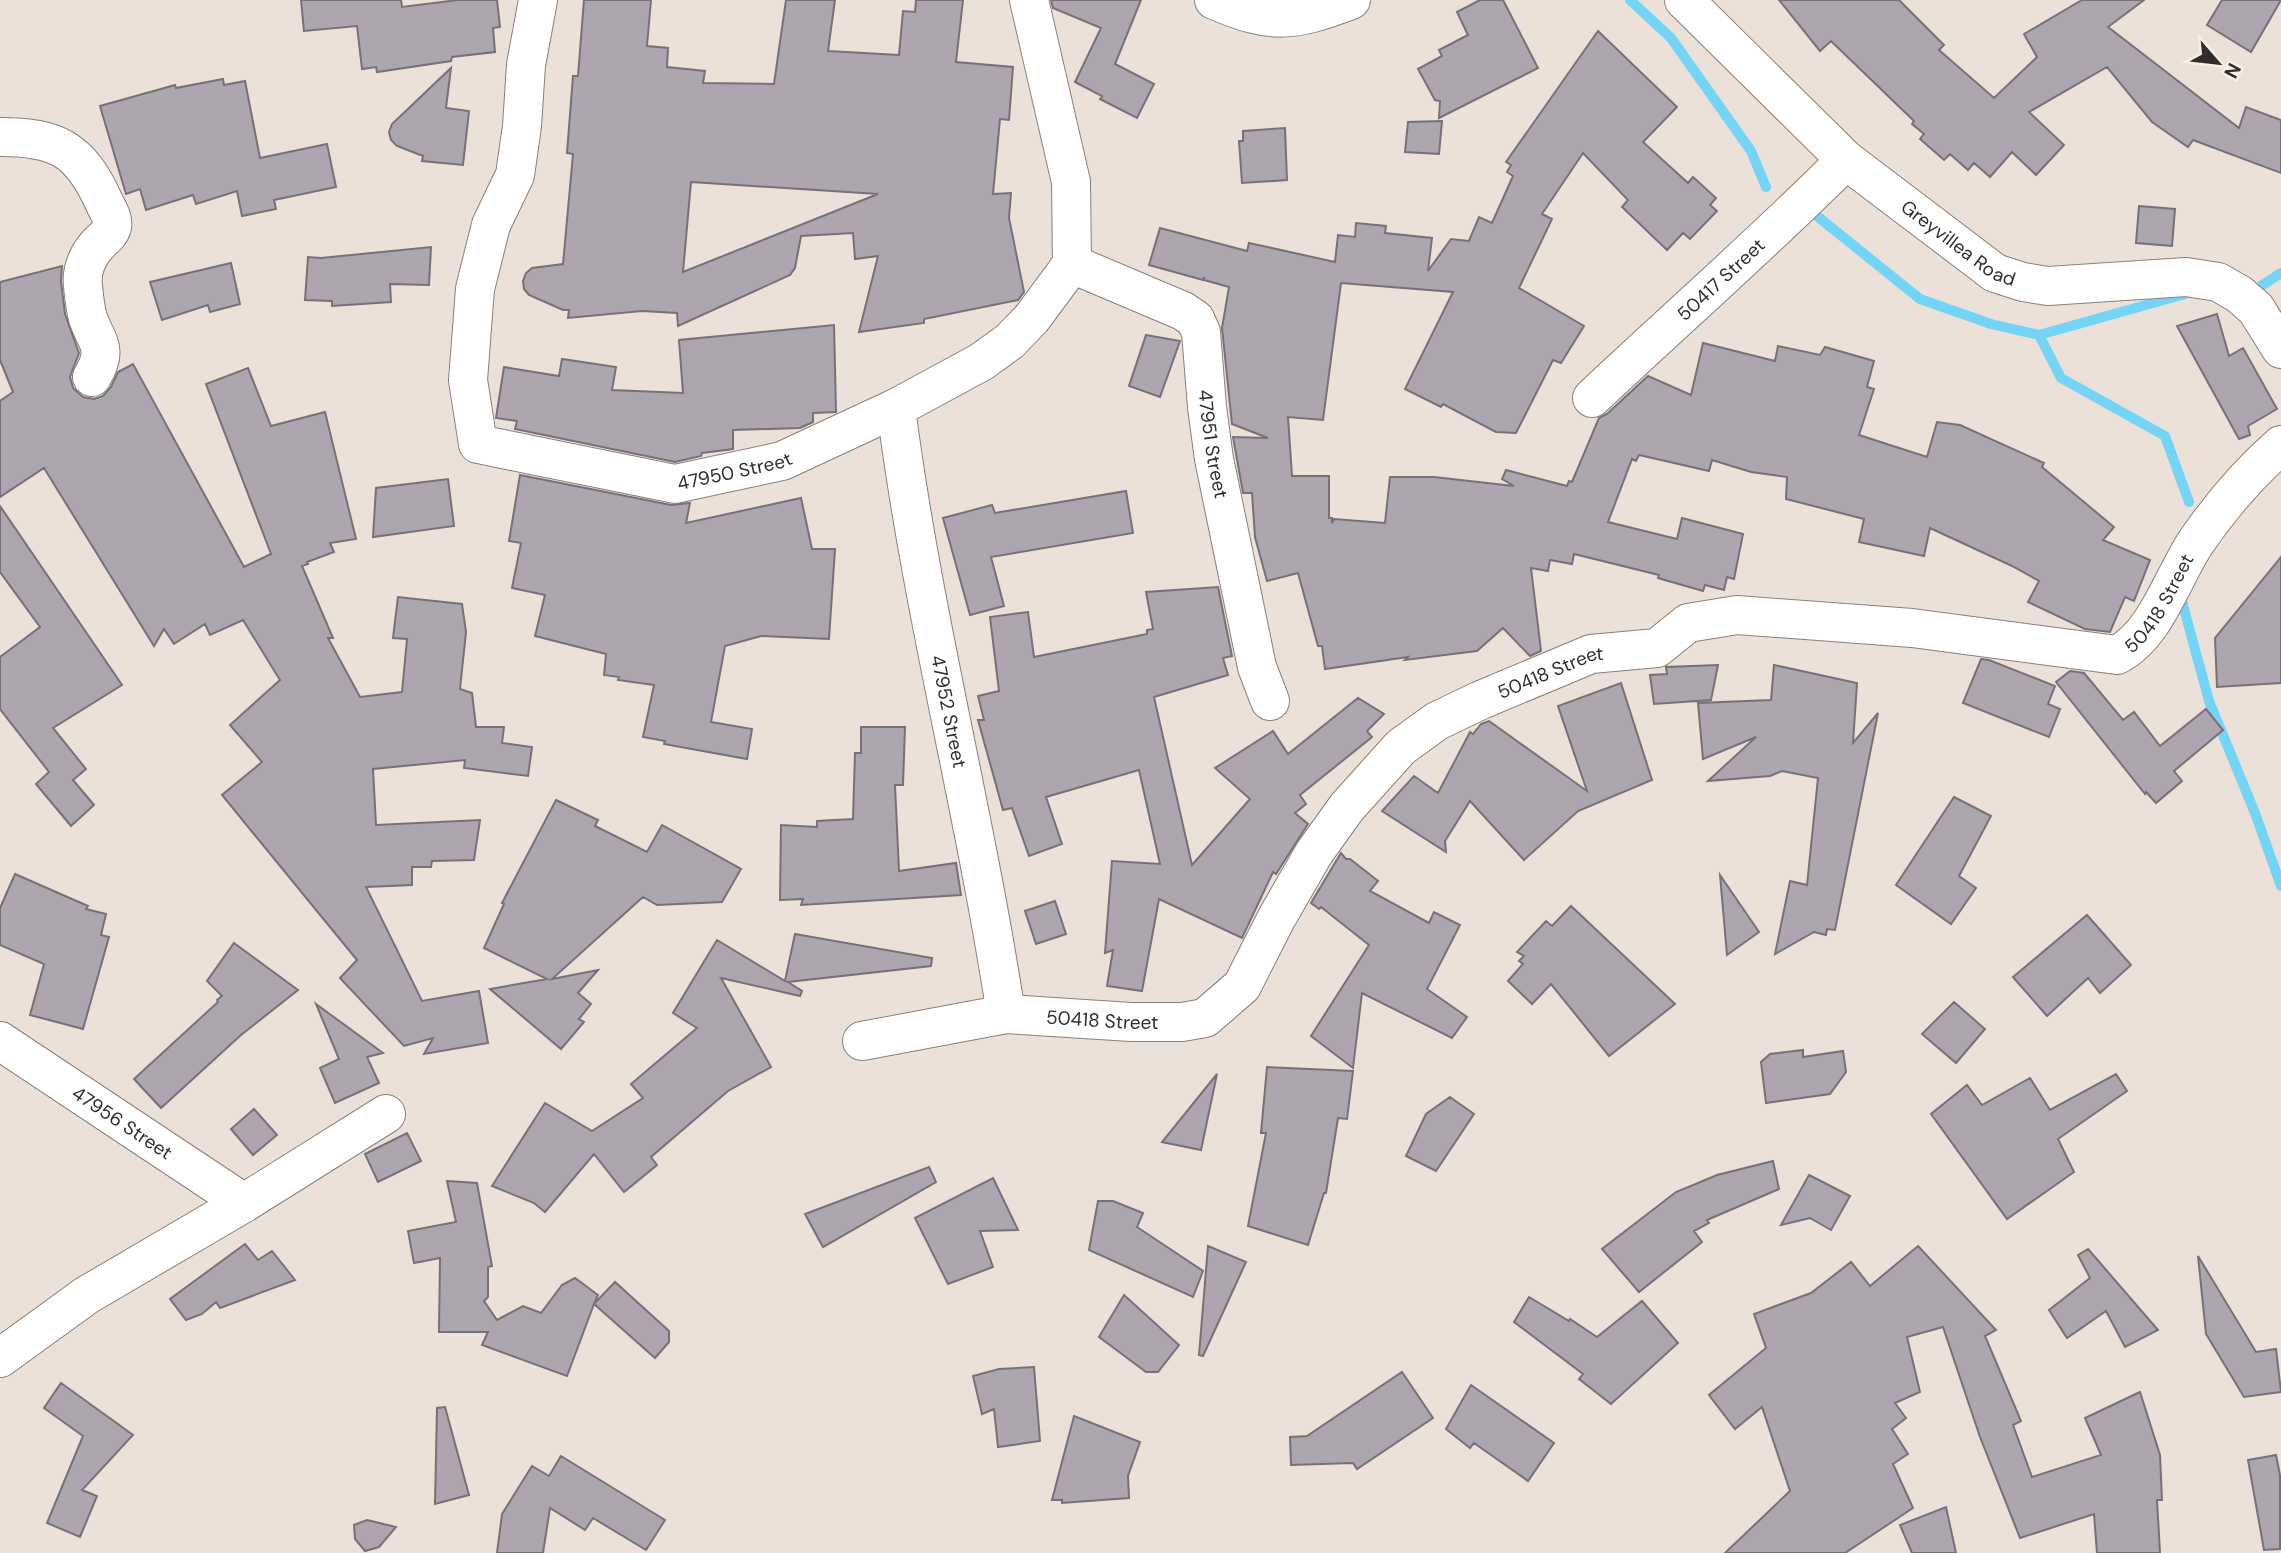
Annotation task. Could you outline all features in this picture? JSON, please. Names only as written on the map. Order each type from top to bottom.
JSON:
[{"type":"street","name":"47950 Street","points":[[538,0],[526,65],[523,126],[515,175],[491,225],[474,289],[468,380],[478,444],[676,484],[782,461],[896,408],[981,362],[1010,341],[1032,318],[1072,264]]},
{"type":"street","points":[[1029,0],[1071,182],[1072,264]]},
{"type":"street","points":[[1214,0],[1245,13],[1283,19],[1307,16],[1351,0]]},
{"type":"street","name":"Greyvillea Road","points":[[1684,0],[1846,160],[1995,273],[2022,282],[2048,286],[2186,277],[2218,282],[2256,309],[2281,349]]},
{"type":"street","points":[[2,137],[46,140],[62,147],[71,154],[97,188],[113,220],[112,229],[90,252],[82,283],[89,320],[100,342],[99,366],[92,377]]},
{"type":"street","name":"50417 Street","points":[[1592,398],[1675,320],[1750,255],[1846,160]]},
{"type":"street","name":"47951 Street","points":[[1072,264],[1183,311],[1195,319],[1201,332],[1213,459],[1257,667],[1270,701]]},
{"type":"street","name":"47952 Street","points":[[896,408],[908,503],[990,915],[1006,1014]]},
{"type":"street","name":"50418 Street","points":[[862,1041],[1006,1014],[1131,1022],[1182,1022],[1205,1018],[1242,986],[1314,853],[1347,807],[1401,747],[1437,721],[1481,700],[1591,654],[1657,648],[1688,623],[1737,615],[1912,628],[2117,655],[2137,641],[2152,621],[2196,542],[2258,465],[2281,445]]},
{"type":"street","name":"47956 Street","points":[[0,1041],[244,1203]]},
{"type":"street","points":[[0,1358],[88,1295],[244,1203],[386,1114]]},
{"type":"building","points":[[301,0],[401,0],[402,7],[458,0],[497,0],[500,27],[493,28],[495,52],[452,57],[451,61],[377,72],[376,67],[362,69],[357,26],[304,31]]},
{"type":"building","points":[[584,0],[651,0],[647,46],[668,48],[667,67],[705,71],[703,83],[774,84],[786,0],[835,0],[828,51],[899,55],[903,11],[915,12],[916,0],[963,0],[956,62],[1013,67],[1009,120],[1000,119],[993,194],[1011,193],[1009,218],[1024,292],[1018,300],[924,319],[924,323],[859,332],[878,256],[855,259],[853,233],[801,236],[795,268],[790,275],[678,326],[677,313],[642,311],[568,318],[569,310],[563,310],[529,295],[524,289],[523,281],[532,268],[563,264],[573,154],[567,153],[573,76],[578,76]],"holes":[[[691,182],[878,194],[683,272]]]},
{"type":"building","points":[[1051,0],[1141,0],[1115,64],[1154,84],[1137,118],[1100,99],[1102,96],[1075,82],[1101,28],[1053,8]]},
{"type":"building","points":[[1480,0],[1503,0],[1538,68],[1439,118],[1440,101],[1435,100],[1418,69],[1442,56],[1439,50],[1468,35],[1457,12]]},
{"type":"building","points":[[1779,0],[1899,0],[1944,45],[1939,50],[1994,98],[2037,57],[2024,34],[2082,0],[2144,0],[2108,27],[2239,128],[2246,107],[2281,120],[2281,173],[2193,140],[2188,147],[2152,122],[2107,67],[2029,112],[2064,145],[2036,175],[2012,152],[1990,177],[1974,163],[1968,170],[1950,154],[1944,160],[1920,139],[1924,134],[1912,124],[1914,121],[1831,41],[1820,51]]},
{"type":"building","points":[[2222,0],[2281,0],[2251,52],[2207,25]]},
{"type":"building","points":[[1598,31],[1677,107],[1643,142],[1688,183],[1693,177],[1716,198],[1710,205],[1717,211],[1690,239],[1683,233],[1667,250],[1622,207],[1628,200],[1583,153],[1542,214],[1552,219],[1519,288],[1584,326],[1561,363],[1553,360],[1516,433],[1496,432],[1443,404],[1441,407],[1405,389],[1453,292],[1341,283],[1323,420],[1288,417],[1292,476],[1329,476],[1329,518],[1332,518],[1332,523],[1334,519],[1385,523],[1390,477],[1434,477],[1514,486],[1502,479],[1506,470],[1567,486],[1569,481],[1572,482],[1599,418],[1607,414],[1648,376],[1691,395],[1703,343],[1775,361],[1778,346],[1820,355],[1825,347],[1874,361],[1867,387],[1874,389],[1859,435],[1927,457],[1937,422],[1960,425],[2044,463],[2042,467],[2114,527],[2103,540],[2150,560],[2134,601],[2125,597],[2110,632],[2085,629],[2028,602],[2039,581],[1930,528],[1924,556],[1859,542],[1864,519],[1786,499],[1787,477],[1751,472],[1712,460],[1709,471],[1639,455],[1636,461],[1632,459],[1608,522],[1677,539],[1682,518],[1743,534],[1734,579],[1727,577],[1724,590],[1705,585],[1703,591],[1658,578],[1659,575],[1574,554],[1572,564],[1550,560],[1548,571],[1531,568],[1541,651],[1530,656],[1503,628],[1477,651],[1405,660],[1408,657],[1325,669],[1322,646],[1318,646],[1298,573],[1267,581],[1255,537],[1252,493],[1243,493],[1233,437],[1268,438],[1232,424],[1222,328],[1229,287],[1204,280],[1204,277],[1203,280],[1149,265],[1160,228],[1247,251],[1249,243],[1335,262],[1338,235],[1355,237],[1356,223],[1386,226],[1385,233],[1432,238],[1428,271],[1451,239],[1469,241],[1479,217],[1492,223],[1513,176],[1507,172],[1511,165],[1506,162]]},
{"type":"building","points":[[451,68],[446,108],[469,111],[463,165],[422,161],[423,156],[397,146],[391,140],[389,132],[392,124]]},
{"type":"building","points":[[223,79],[224,85],[245,81],[260,158],[327,144],[336,187],[274,200],[276,209],[242,216],[237,191],[196,204],[193,195],[146,210],[140,189],[126,194],[100,106],[175,85],[176,88]]},
{"type":"building","points":[[1442,121],[1439,154],[1405,152],[1408,122]]},
{"type":"building","points":[[1285,128],[1287,180],[1242,183],[1239,141],[1243,141],[1243,131]]},
{"type":"building","points":[[2139,206],[2175,209],[2172,246],[2136,243]]},
{"type":"building","points":[[431,247],[429,285],[390,284],[391,302],[332,306],[332,301],[305,300],[308,257]]},
{"type":"building","points":[[231,263],[240,304],[210,312],[208,305],[162,320],[150,282]]},
{"type":"building","points":[[62,266],[65,314],[79,353],[70,377],[73,388],[83,397],[94,399],[103,396],[118,372],[133,364],[244,567],[271,554],[206,384],[248,368],[271,426],[325,412],[356,539],[330,543],[334,552],[302,566],[333,638],[328,638],[360,697],[402,692],[407,639],[393,638],[398,597],[462,604],[466,632],[460,689],[472,693],[476,727],[504,727],[502,743],[532,747],[528,776],[464,768],[465,760],[373,769],[376,825],[480,820],[474,860],[432,861],[431,867],[412,867],[412,885],[366,887],[422,1001],[479,991],[488,1043],[424,1054],[433,1038],[404,1046],[340,978],[357,960],[222,795],[262,762],[230,725],[280,680],[243,620],[210,635],[205,624],[174,644],[164,629],[154,646],[44,468],[0,497],[0,401],[13,392],[0,360],[0,282]]},
{"type":"building","points":[[2217,314],[2229,356],[2243,348],[2277,409],[2248,426],[2250,435],[2239,439],[2177,326]]},
{"type":"building","points":[[834,325],[836,412],[813,413],[813,422],[800,428],[733,430],[733,449],[702,453],[701,456],[675,462],[515,429],[517,421],[496,418],[504,367],[559,376],[562,359],[616,367],[612,390],[683,393],[679,340]]},
{"type":"building","points":[[1146,335],[1180,341],[1160,397],[1129,386]]},
{"type":"building","points":[[520,475],[671,505],[690,503],[686,523],[801,498],[812,549],[835,549],[829,639],[761,636],[725,646],[711,722],[752,729],[747,759],[664,744],[665,741],[643,737],[654,685],[618,680],[619,677],[604,675],[606,654],[535,636],[545,595],[512,588],[521,543],[509,541]]},
{"type":"building","points":[[448,479],[454,526],[373,537],[376,488]]},
{"type":"building","points":[[1126,491],[1133,533],[991,557],[1004,606],[970,615],[943,518],[992,505],[995,513]]},
{"type":"building","points":[[0,506],[122,685],[53,728],[86,769],[73,780],[94,805],[71,826],[36,784],[49,772],[0,709],[0,657],[40,627],[0,572]]},
{"type":"building","points":[[2281,557],[2281,683],[2217,687],[2215,638]]},
{"type":"building","points":[[1218,587],[1232,656],[1223,658],[1228,675],[1154,697],[1192,865],[1250,799],[1215,768],[1273,731],[1288,754],[1358,698],[1384,714],[1367,731],[1372,737],[1300,795],[1306,804],[1295,813],[1308,824],[1276,874],[1273,872],[1242,938],[1159,899],[1142,991],[1107,986],[1113,950],[1105,953],[1112,861],[1160,864],[1139,770],[1046,797],[1062,844],[1029,856],[1012,808],[1003,810],[978,720],[984,720],[978,696],[999,691],[990,617],[1028,612],[1034,657],[1147,634],[1147,630],[1153,629],[1146,592]]},
{"type":"building","points":[[1981,659],[2055,686],[2048,704],[2060,709],[2049,737],[1963,703]]},
{"type":"building","points":[[1718,665],[1711,700],[1654,704],[1650,675],[1667,674],[1666,667]]},
{"type":"building","points":[[1774,665],[1857,683],[1853,743],[1878,713],[1835,930],[1827,929],[1826,935],[1814,932],[1775,954],[1790,881],[1807,885],[1818,778],[1782,771],[1770,776],[1708,781],[1756,737],[1703,759],[1698,703],[1771,700]]},
{"type":"building","points":[[2070,671],[2084,673],[2123,720],[2134,712],[2160,746],[2206,709],[2223,730],[2174,771],[2182,781],[2156,803],[2146,792],[2145,794],[2056,682]]},
{"type":"building","points":[[1621,683],[1652,780],[1578,811],[1524,860],[1470,801],[1445,841],[1446,852],[1382,811],[1414,776],[1438,793],[1470,732],[1473,734],[1481,724],[1489,721],[1587,791],[1558,706]]},
{"type":"building","points":[[861,727],[905,727],[903,785],[895,785],[899,871],[956,863],[961,895],[801,905],[803,899],[780,900],[781,825],[817,827],[817,821],[853,819],[855,753],[861,753]]},
{"type":"building","points":[[1954,797],[1991,816],[1959,876],[1976,888],[1951,924],[1896,885]]},
{"type":"building","points":[[556,800],[598,820],[595,826],[647,852],[662,825],[741,869],[722,902],[657,905],[643,897],[552,979],[598,970],[578,993],[591,1004],[579,1019],[584,1022],[561,1049],[490,989],[547,979],[484,948],[504,904],[502,903]]},
{"type":"building","points":[[1341,853],[1378,881],[1370,891],[1429,923],[1434,912],[1460,925],[1427,989],[1467,1017],[1452,1038],[1362,993],[1353,1068],[1311,1036],[1369,945],[1321,907],[1319,909],[1311,903]]},
{"type":"building","points":[[15,874],[88,906],[86,909],[106,914],[101,935],[109,937],[83,1029],[30,1015],[44,964],[0,945],[0,908]]},
{"type":"building","points":[[1720,875],[1759,932],[1727,955]]},
{"type":"building","points":[[1055,901],[1066,934],[1036,944],[1025,911]]},
{"type":"building","points":[[1571,906],[1675,1004],[1609,1056],[1551,984],[1532,1004],[1508,981],[1523,964],[1519,961],[1524,956],[1517,952],[1546,921],[1552,926]]},
{"type":"building","points":[[2087,915],[2131,965],[2100,993],[2088,978],[2047,1016],[2013,977]]},
{"type":"building","points":[[795,934],[932,958],[931,966],[788,982],[802,991],[800,996],[721,978],[771,1067],[728,1091],[651,1157],[657,1165],[624,1192],[594,1154],[545,1212],[534,1203],[492,1186],[545,1103],[592,1131],[643,1098],[631,1084],[697,1028],[673,1013],[717,940],[785,981]]},
{"type":"building","points":[[234,943],[298,990],[241,1035],[161,1108],[134,1079],[218,1002],[222,996],[207,981]]},
{"type":"building","points":[[1954,1002],[1985,1029],[1956,1063],[1922,1034]]},
{"type":"building","points":[[316,1004],[383,1053],[367,1057],[379,1083],[335,1103],[320,1068],[339,1059]]},
{"type":"building","points":[[1803,1050],[1803,1057],[1843,1051],[1846,1072],[1830,1094],[1766,1103],[1761,1062],[1770,1054]]},
{"type":"building","points":[[1267,1067],[1353,1071],[1347,1119],[1338,1118],[1326,1193],[1308,1245],[1248,1226],[1266,1133],[1261,1133]]},
{"type":"building","points":[[1217,1074],[1201,1150],[1162,1142]]},
{"type":"building","points":[[2116,1074],[2127,1091],[2058,1139],[2074,1172],[2007,1219],[1931,1114],[1967,1085],[1982,1105],[2030,1078],[2050,1110]]},
{"type":"building","points":[[1450,1097],[1474,1114],[1436,1171],[1406,1156],[1426,1114]]},
{"type":"building","points":[[254,1109],[277,1135],[253,1155],[231,1129]]},
{"type":"building","points":[[407,1133],[421,1161],[378,1182],[365,1154]]},
{"type":"building","points":[[1773,1161],[1779,1189],[1707,1220],[1709,1223],[1694,1231],[1702,1242],[1639,1292],[1602,1249],[1676,1192],[1717,1175]]},
{"type":"building","points":[[929,1167],[936,1182],[823,1247],[805,1214]]},
{"type":"building","points":[[1809,1175],[1850,1196],[1831,1230],[1810,1218],[1781,1225]]},
{"type":"building","points":[[993,1178],[1018,1230],[980,1231],[993,1267],[948,1284],[915,1218]]},
{"type":"building","points":[[447,1181],[477,1183],[492,1266],[488,1267],[488,1297],[484,1301],[497,1320],[523,1306],[541,1313],[562,1285],[575,1278],[598,1295],[567,1376],[482,1345],[488,1332],[439,1332],[440,1258],[414,1263],[408,1231],[456,1222]]},
{"type":"building","points":[[1098,1201],[1113,1201],[1143,1213],[1137,1227],[1203,1271],[1193,1297],[1089,1250]]},
{"type":"building","points":[[245,1244],[258,1260],[272,1251],[295,1280],[220,1308],[216,1302],[202,1314],[186,1320],[170,1299]]},
{"type":"building","points":[[1208,1246],[1246,1262],[1203,1356],[1199,1355]]},
{"type":"building","points":[[1918,1246],[1996,1330],[1985,1336],[2021,1421],[2013,1425],[2032,1477],[2101,1455],[2085,1418],[2140,1392],[2160,1455],[2162,1500],[2157,1500],[2160,1553],[2097,1553],[2094,1514],[2020,1538],[1980,1437],[1943,1327],[1907,1337],[1920,1392],[1895,1403],[1906,1418],[1892,1429],[1908,1454],[1893,1464],[1913,1508],[1845,1553],[1725,1553],[1790,1491],[1762,1407],[1735,1429],[1709,1395],[1766,1348],[1754,1314],[1811,1293],[1851,1262],[1870,1286]]},
{"type":"building","points":[[2088,1249],[2158,1330],[2125,1347],[2106,1311],[2067,1338],[2049,1310],[2090,1278],[2078,1255]]},
{"type":"building","points":[[2198,1256],[2256,1352],[2276,1349],[2281,1392],[2244,1397],[2206,1334]]},
{"type":"building","points":[[615,1282],[669,1331],[669,1342],[655,1358],[594,1304]]},
{"type":"building","points":[[1124,1295],[1179,1345],[1158,1372],[1146,1372],[1099,1337]]},
{"type":"building","points":[[1529,1297],[1597,1337],[1642,1301],[1678,1343],[1611,1404],[1579,1379],[1583,1374],[1514,1322]]},
{"type":"building","points":[[1034,1367],[1040,1441],[998,1447],[994,1409],[982,1414],[973,1376],[999,1369]]},
{"type":"building","points":[[1402,1372],[1433,1418],[1357,1469],[1353,1463],[1291,1465],[1290,1437],[1307,1436]]},
{"type":"building","points":[[61,1383],[133,1435],[82,1490],[97,1496],[80,1537],[47,1523],[83,1436],[44,1408]]},
{"type":"building","points":[[1471,1385],[1554,1443],[1528,1481],[1474,1443],[1470,1448],[1446,1429]]},
{"type":"building","points":[[445,1407],[469,1495],[435,1504],[437,1408]]},
{"type":"building","points":[[1074,1416],[1140,1442],[1128,1476],[1129,1498],[1062,1503],[1062,1500],[1052,1500]]},
{"type":"building","points":[[2276,1455],[2280,1475],[2280,1549],[2264,1550],[2248,1460]]},
{"type":"building","points":[[561,1456],[665,1520],[646,1550],[593,1518],[585,1530],[550,1508],[543,1553],[497,1553],[502,1514],[532,1466],[549,1476]]},
{"type":"building","points":[[1946,1507],[1956,1553],[1912,1553],[1900,1525]]},
{"type":"building","points":[[367,1520],[396,1527],[379,1547],[365,1551],[355,1539],[354,1525]]},
{"type":"waterway","points":[[1630,0],[1671,38],[1751,151],[1766,187]]},
{"type":"waterway","points":[[1817,216],[1920,299],[1991,324],[2039,335],[2185,294]]},
{"type":"waterway","points":[[2255,290],[2281,273]]},
{"type":"waterway","points":[[2039,335],[2061,378],[2165,436],[2189,502]]},
{"type":"waterway","points":[[2180,594],[2209,701],[2255,813],[2281,886]]}]
